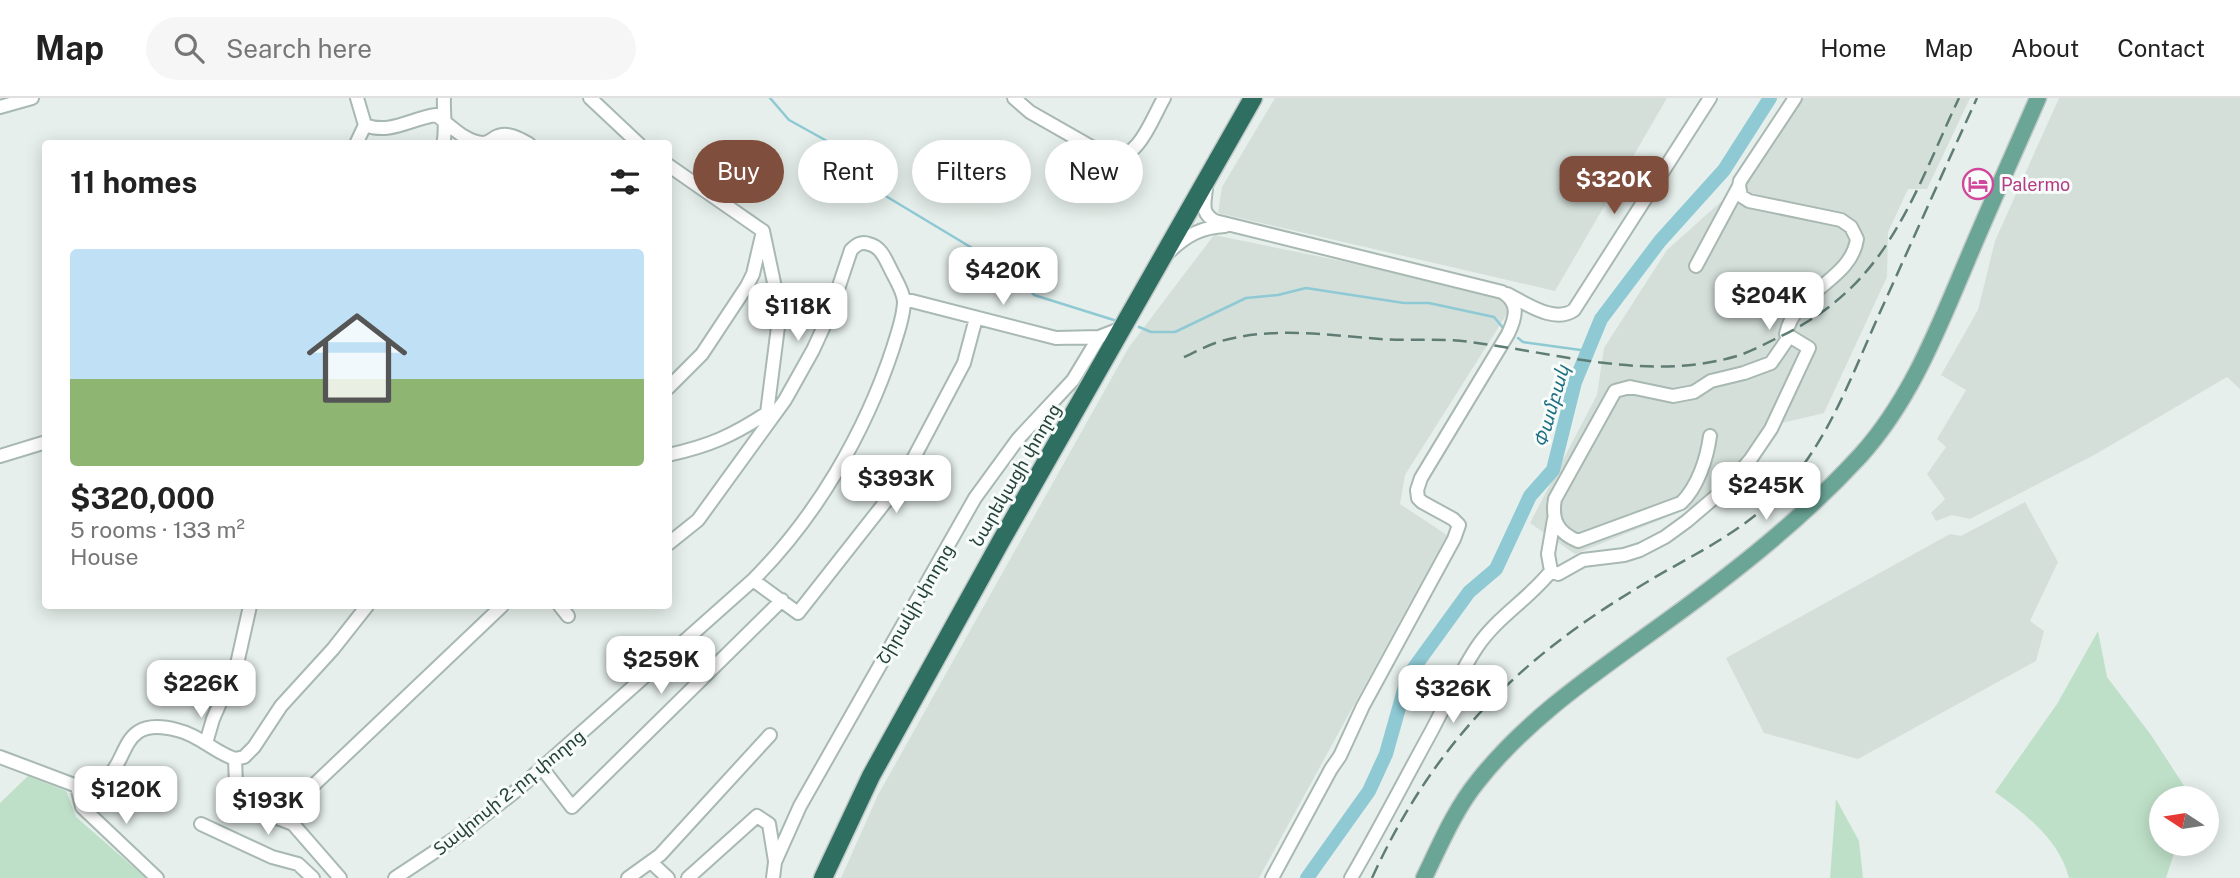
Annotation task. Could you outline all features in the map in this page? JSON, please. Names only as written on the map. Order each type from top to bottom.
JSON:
[{"type":"highway","name":"Նարեկացի փողոց","points":[[822,878],[871,775],[1253,98]]},
{"type":"main road","points":[[1424,878],[1475,783],[1499,755],[1587,680],[1769,544],[1821,496],[1877,436],[1914,379],[2038,98]]},
{"type":"street","points":[[0,107],[32,98]]},
{"type":"street","points":[[357,98],[365,125],[357,140]]},
{"type":"street","points":[[444,98],[443,119],[446,129],[444,140]]},
{"type":"street","points":[[590,98],[635,140]]},
{"type":"street","points":[[1014,98],[1030,113],[1109,157],[1116,158],[1135,149],[1164,98]]},
{"type":"street","points":[[1206,180],[1205,213],[1215,221],[1506,293],[1551,314],[1567,315],[1574,310],[1710,98]]},
{"type":"street","points":[[1696,266],[1745,171],[1795,98]]},
{"type":"street","points":[[365,125],[381,130],[436,115],[476,140]]},
{"type":"street","points":[[491,140],[498,135],[507,135],[519,140]]},
{"type":"street","points":[[672,167],[763,230],[780,311],[770,416]]},
{"type":"street","points":[[1552,571],[1558,574],[1583,560],[1624,555],[1640,550],[1687,521],[1728,486],[1750,460],[1771,429],[1808,354],[1809,348],[1786,334],[1793,312],[1850,259],[1856,247],[1856,233],[1841,220],[1749,201],[1741,196],[1739,186]]},
{"type":"street","points":[[1163,257],[1185,237],[1200,230],[1233,226]]},
{"type":"street","points":[[672,384],[702,355],[747,286],[753,274],[763,230]]},
{"type":"street","points":[[672,541],[698,520],[813,350],[830,313],[851,250],[857,244],[865,242],[883,253],[904,299],[1056,338],[1099,337],[1124,328]]},
{"type":"street","points":[[1272,878],[1340,755],[1363,706],[1460,525],[1422,502],[1418,498],[1417,490],[1421,478],[1515,319],[1514,305],[1506,293]]},
{"type":"street","name":"Տավրոսի 2-րդ փողոց","points":[[395,878],[475,823],[542,768],[780,552],[808,514],[866,415],[883,378],[897,334],[904,299]]},
{"type":"street","points":[[752,580],[798,612],[901,482],[964,363],[976,317]]},
{"type":"street","name":"Շիրակի փողոց","points":[[773,878],[775,862],[800,806],[975,498],[1017,439],[1073,380],[1099,337]]},
{"type":"street","points":[[1552,571],[1548,554],[1555,499],[1615,391],[1630,387],[1673,396],[1694,392],[1711,381],[1771,363],[1789,337]]},
{"type":"street","points":[[672,454],[702,448],[770,416]]},
{"type":"street","points":[[1554,519],[1559,530],[1578,541],[1682,503],[1689,496],[1700,471],[1710,436]]},
{"type":"street","points":[[0,456],[42,443]]},
{"type":"street","points":[[1351,878],[1478,646],[1499,620],[1539,586],[1552,571]]},
{"type":"street","points":[[542,768],[572,807],[782,600]]},
{"type":"street","points":[[206,743],[213,719],[237,664],[249,609]]},
{"type":"street","points":[[0,757],[77,786],[86,786],[107,780],[132,736],[141,729],[158,727],[192,734],[235,759],[244,757],[254,747],[281,706],[333,649],[365,609]]},
{"type":"street","points":[[237,790],[275,804],[290,804],[298,800],[499,609]]},
{"type":"street","points":[[628,878],[660,855],[770,734]]},
{"type":"street","points":[[235,759],[240,801],[246,806],[293,824],[340,878]]},
{"type":"street","points":[[77,786],[82,807],[157,878]]},
{"type":"street","points":[[688,878],[757,816],[769,824],[775,862]]},
{"type":"street","points":[[201,824],[272,857],[298,864],[313,878]]},
{"type":"street","points":[[651,862],[668,878]]},
{"type":"shaded area","points":[[1275,98],[1667,98],[1555,291],[1218,213],[1222,187]]},
{"type":"shaded area","points":[[1800,98],[1970,98],[1927,189],[1908,189],[1888,232],[1887,277],[1824,413],[1766,427],[1728,481],[1700,504],[1575,554],[1530,523],[1597,395],[1604,348],[1667,250],[1744,181]]},
{"type":"shaded area","points":[[2059,98],[2240,98],[2240,389],[2227,377],[2096,454],[1970,519],[1952,515],[1936,521],[1931,513],[1945,499],[1927,474],[1946,447],[1937,439],[1966,390],[1941,375],[1978,310],[1995,241]]},
{"type":"shaded area","points":[[1214,235],[1499,293],[1510,309],[1405,475],[1400,504],[1447,535],[1259,878],[841,878],[878,795],[1129,347]]},
{"type":"shaded area","points":[[2025,502],[2058,562],[2030,621],[2044,631],[2036,661],[1858,759],[1764,733],[1726,658],[1950,534],[1961,536]]},
{"type":"green space","points":[[2098,631],[2107,677],[2151,735],[2184,786],[2149,786],[2149,856],[2173,856],[2166,878],[2069,878],[2049,839],[1995,792],[2057,704]]},
{"type":"green space","points":[[28,776],[66,791],[76,817],[146,878],[0,878],[0,803]]},
{"type":"green space","points":[[1836,799],[1859,841],[1863,878],[1830,878]]},
{"type":"waterway","points":[[770,98],[789,120],[825,140]]},
{"type":"waterway","name":"Փամբակ","points":[[1307,878],[1369,791],[1386,754],[1408,676],[1469,592],[1496,569],[1530,496],[1553,470],[1575,382],[1601,319],[1660,241],[1724,170],[1770,98]]},
{"type":"waterway","points":[[897,203],[1017,275]]},
{"type":"waterway","points":[[1139,327],[1151,332],[1175,332],[1246,298],[1278,295],[1306,288],[1404,303],[1429,303],[1494,317],[1504,329]]},
{"type":"waterway","points":[[1029,289],[1034,295],[1117,321]]},
{"type":"waterway","points":[[1518,338],[1523,342],[1588,351]]},
{"type":"railway","points":[[1184,357],[1218,342],[1278,333],[1459,341],[1637,366],[1704,363],[1737,356],[1811,319],[1845,294],[1864,274],[1893,235],[1905,213],[1959,98]]},
{"type":"railway","points":[[1372,878],[1395,832],[1449,749],[1513,679],[1590,618],[1745,523],[1779,494],[1796,474],[1812,453],[1838,406],[1977,98]]},
{"type":"place","name":"Palermo","points":[[1978,184]]}]
